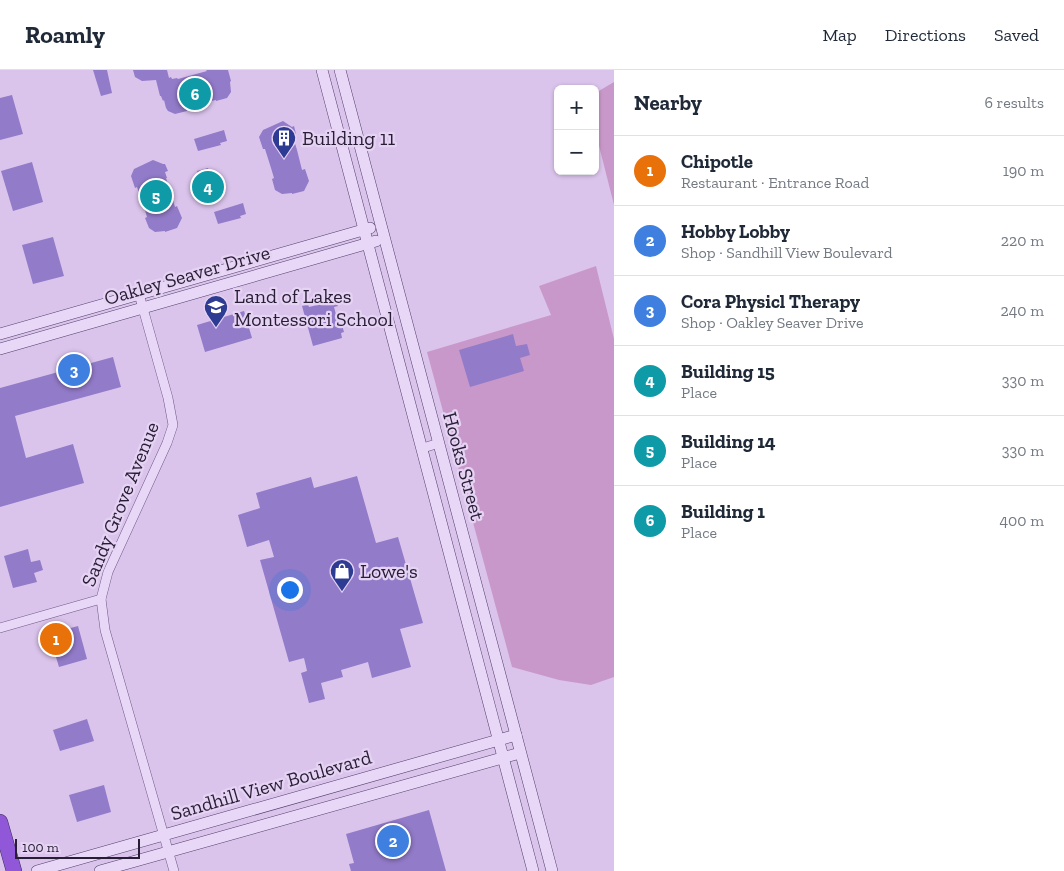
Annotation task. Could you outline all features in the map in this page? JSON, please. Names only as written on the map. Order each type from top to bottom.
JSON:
[{"type":"highway","points":[[0,822],[14,871]]},
{"type":"street","name":"Hooks Street","points":[[322,70],[533,871]]},
{"type":"street","name":"Hooks Street","points":[[340,70],[552,871]]},
{"type":"street","name":"Oakley Seaver Drive","points":[[0,334],[381,224]]},
{"type":"street","name":"Oakley Seaver Drive","points":[[0,349],[385,239]]},
{"type":"street","points":[[237,266],[241,280]]},
{"type":"street","name":"Sandy Grove Avenue","points":[[140,294],[174,425],[108,572],[101,599],[105,630],[174,871]]},
{"type":"street","points":[[423,448],[439,443]]},
{"type":"street","points":[[0,628],[101,599]]},
{"type":"street","name":"Sandhill View Boulevard","points":[[37,871],[516,735]]},
{"type":"street","name":"Sandhill View Boulevard","points":[[100,871],[520,753]]},
{"type":"street","points":[[319,792],[324,808]]},
{"type":"shaded area","points":[[614,82],[614,205],[599,146],[599,91]]},
{"type":"shaded area","points":[[596,266],[614,339],[614,677],[591,685],[559,680],[512,667],[427,352],[551,315],[539,286]]},
{"type":"building","points":[[93,70],[107,70],[112,93],[101,96]]},
{"type":"building","points":[[133,70],[167,70],[169,78],[178,79],[206,70],[228,70],[231,92],[227,98],[186,108],[187,111],[175,114],[166,108],[164,100],[160,96],[156,80],[142,81],[135,77]]},
{"type":"building","points":[[12,95],[23,134],[0,140],[0,98]]},
{"type":"building","name":"Building 11","points":[[283,121],[292,127],[294,126],[296,140],[294,140],[302,170],[305,169],[309,181],[304,191],[292,194],[282,194],[275,190],[271,168],[259,137],[263,130]]},
{"type":"building","points":[[224,130],[227,141],[220,143],[221,145],[198,151],[194,139]]},
{"type":"building","points":[[153,160],[165,164],[168,171],[165,172],[166,178],[175,207],[177,206],[182,218],[177,228],[165,232],[155,232],[149,228],[145,218],[147,217],[144,207],[131,176],[134,169]]},
{"type":"building","points":[[32,162],[43,202],[13,211],[1,171]]},
{"type":"building","points":[[208,168],[209,173],[211,172],[218,197],[206,201],[197,171]]},
{"type":"building","points":[[243,203],[246,214],[240,216],[241,218],[218,224],[214,212]]},
{"type":"building","points":[[53,237],[64,276],[33,284],[22,245]]},
{"type":"building","points":[[335,296],[338,306],[334,307],[339,326],[342,325],[344,332],[341,333],[342,338],[313,346],[302,306],[308,304],[309,307],[326,303],[325,299]]},
{"type":"building","points":[[244,311],[252,338],[205,352],[197,325]]},
{"type":"building","points":[[513,334],[516,346],[527,344],[530,355],[520,358],[524,371],[470,387],[459,350]]},
{"type":"building","points":[[113,357],[121,387],[15,416],[26,458],[73,444],[84,483],[0,507],[0,388]]},
{"type":"building","name":"Lowe's","points":[[357,476],[376,543],[398,537],[423,623],[400,629],[411,667],[372,678],[368,662],[341,670],[343,677],[321,683],[325,699],[309,703],[301,673],[307,671],[304,658],[289,662],[260,560],[274,557],[269,540],[247,547],[238,515],[260,508],[256,493],[311,477],[314,488]]},
{"type":"building","points":[[28,549],[31,562],[40,560],[43,570],[34,573],[37,582],[13,588],[4,556]]},
{"type":"building","points":[[78,626],[87,659],[59,667],[49,634]]},
{"type":"building","points":[[87,719],[94,741],[60,751],[53,730]]},
{"type":"building","points":[[104,785],[111,812],[77,822],[69,795]]},
{"type":"building","points":[[429,810],[446,871],[351,871],[349,864],[354,863],[346,834]]},
{"type":"place","name":"Building 1","points":[[195,94]]},
{"type":"place","name":"Building 11","points":[[284,159]]},
{"type":"place","name":"Building 15","points":[[208,187]]},
{"type":"place","name":"Building 14","points":[[156,196]]},
{"type":"place","name":"Land of Lakes Montessori School","points":[[216,328]]},
{"type":"place","name":"Cora Physicl Therapy","points":[[74,370]]},
{"type":"place","name":"Lowe's","points":[[342,592]]},
{"type":"place","name":"Chipotle","points":[[56,639]]},
{"type":"place","name":"Hobby Lobby","points":[[393,841]]}]
